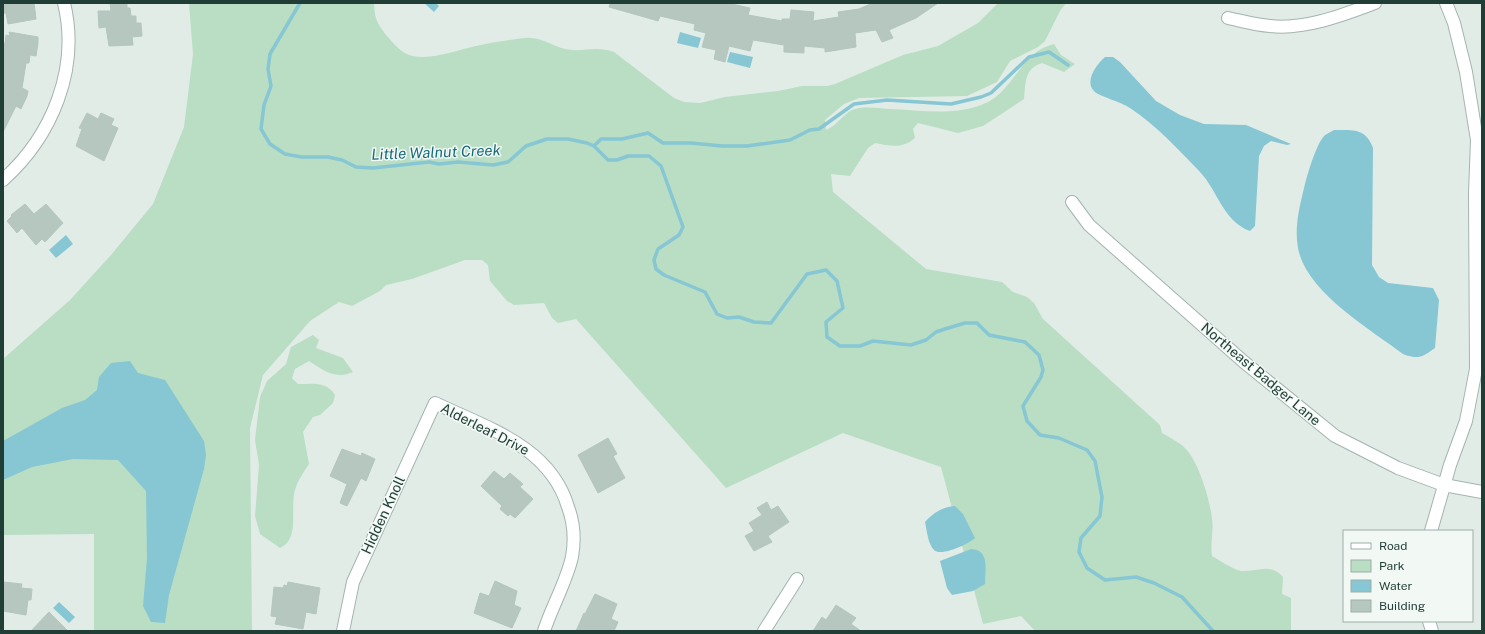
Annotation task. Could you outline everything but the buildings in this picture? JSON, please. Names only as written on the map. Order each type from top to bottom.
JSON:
[{"type":"street","points":[[3,180],[25,159],[47,128],[63,88],[68,52],[64,3]]},
{"type":"street","points":[[1228,18],[1271,26],[1306,24],[1340,17],[1375,3]]},
{"type":"street","points":[[1431,530],[1444,485],[1466,421],[1476,369],[1479,313],[1475,193],[1480,140],[1454,23],[1446,3]]},
{"type":"street","name":"Northeast Badger Lane","points":[[1072,202],[1089,225],[1244,362],[1335,436],[1398,468],[1444,485],[1482,492]]},
{"type":"street","name":"Hidden Knoll","points":[[343,631],[353,582],[435,403]]},
{"type":"street","name":"Alderleaf Drive","points":[[435,403],[510,438],[535,455],[552,472],[565,495],[571,514],[574,535],[572,556],[568,574],[544,631]]},
{"type":"street","points":[[764,631],[797,579]]},
{"type":"green space","points":[[189,3],[374,3],[375,14],[381,28],[395,45],[409,55],[421,57],[437,56],[488,43],[525,38],[537,39],[572,50],[603,49],[614,52],[674,98],[684,102],[700,103],[725,97],[778,91],[802,86],[827,86],[835,84],[903,55],[938,46],[978,23],[998,3],[1066,3],[1060,11],[1045,41],[1038,47],[1010,61],[997,82],[967,96],[859,98],[844,104],[825,120],[826,130],[847,113],[859,108],[939,112],[964,110],[976,107],[997,96],[1034,54],[1043,48],[1054,44],[1061,55],[1075,64],[1064,72],[1042,63],[1036,66],[1027,77],[1024,99],[983,126],[958,133],[918,123],[913,129],[915,138],[906,144],[891,146],[875,143],[868,148],[850,176],[831,174],[833,192],[926,269],[1002,282],[1013,292],[1027,297],[1034,303],[1043,319],[1160,425],[1162,433],[1180,444],[1190,454],[1203,482],[1211,511],[1212,556],[1241,571],[1268,569],[1278,572],[1283,577],[1282,594],[1291,598],[1291,631],[1035,631],[1021,616],[983,624],[941,467],[843,433],[726,488],[576,319],[558,323],[552,318],[544,303],[514,305],[507,301],[490,281],[488,265],[482,260],[465,260],[412,279],[386,285],[380,291],[352,306],[339,302],[310,321],[263,375],[250,428],[252,631],[94,631],[94,534],[3,535],[3,359],[70,300],[111,255],[153,204],[184,127],[193,54]]},
{"type":"green space","points":[[313,335],[319,340],[316,348],[343,358],[353,372],[340,375],[330,373],[324,371],[309,361],[295,369],[292,378],[298,384],[323,385],[328,387],[335,395],[333,403],[320,415],[313,417],[303,432],[309,464],[296,486],[293,501],[293,525],[290,539],[280,548],[260,534],[255,516],[259,465],[255,440],[260,397],[267,381],[286,364],[291,347]]},
{"type":"water","points":[[424,3],[436,3],[439,6],[434,12]]},
{"type":"water","points":[[680,32],[701,38],[698,48],[677,43]]},
{"type":"water","points":[[730,52],[753,57],[750,68],[727,62]]},
{"type":"water","points":[[1105,57],[1113,57],[1120,62],[1156,101],[1180,115],[1204,124],[1246,125],[1291,144],[1287,145],[1271,141],[1264,146],[1259,156],[1255,226],[1250,231],[1233,220],[1200,172],[1158,130],[1126,106],[1094,91],[1091,87],[1091,78],[1095,68]]},
{"type":"water","points":[[1334,130],[1353,130],[1363,134],[1370,141],[1373,148],[1372,265],[1379,277],[1388,283],[1433,288],[1439,300],[1435,348],[1420,357],[1413,357],[1403,354],[1357,321],[1326,294],[1313,280],[1303,264],[1297,240],[1297,224],[1301,200],[1315,152],[1324,136]]},
{"type":"water","points":[[66,235],[73,244],[56,258],[49,250]]},
{"type":"water","points":[[130,361],[138,373],[165,380],[204,441],[206,455],[204,469],[169,595],[165,623],[151,622],[143,606],[147,558],[146,491],[118,460],[73,459],[32,467],[3,480],[3,441],[62,408],[85,400],[97,390],[99,377],[111,363]]},
{"type":"water","points":[[955,506],[963,514],[975,538],[955,549],[938,552],[934,550],[930,544],[925,522],[939,511]]},
{"type":"water","points":[[971,549],[977,550],[984,557],[986,567],[985,584],[973,591],[952,595],[947,588],[940,561]]},
{"type":"water","points":[[59,602],[75,617],[69,623],[53,608]]},
{"type":"waterway","name":"Little Walnut Creek","points":[[300,3],[270,54],[268,69],[271,86],[264,105],[261,129],[270,144],[285,154],[302,157],[328,157],[342,160],[356,167],[373,168],[429,162],[439,164],[458,162],[493,165],[508,162],[526,146],[547,139],[568,139],[587,143],[594,146],[608,160],[617,160],[628,156],[649,156],[661,166],[683,227],[679,235],[658,249],[654,260],[656,269],[664,275],[705,292],[717,314],[727,318],[739,317],[754,322],[771,323],[807,274],[826,270],[837,281],[843,308],[826,322],[827,337],[840,346],[860,346],[873,341],[911,345],[926,340],[936,332],[965,323],[977,323],[989,335],[1025,342],[1039,355],[1043,370],[1041,377],[1023,406],[1027,421],[1040,435],[1059,438],[1087,450],[1095,461],[1102,497],[1100,516],[1081,538],[1079,552],[1087,568],[1105,580],[1136,577],[1154,583],[1182,597],[1213,631]]},
{"type":"waterway","points":[[594,146],[601,139],[622,139],[648,133],[663,143],[691,143],[722,146],[747,146],[790,140],[810,130],[819,129],[854,104],[887,100],[951,104],[981,97],[991,93],[1029,57],[1049,52],[1068,65]]}]
